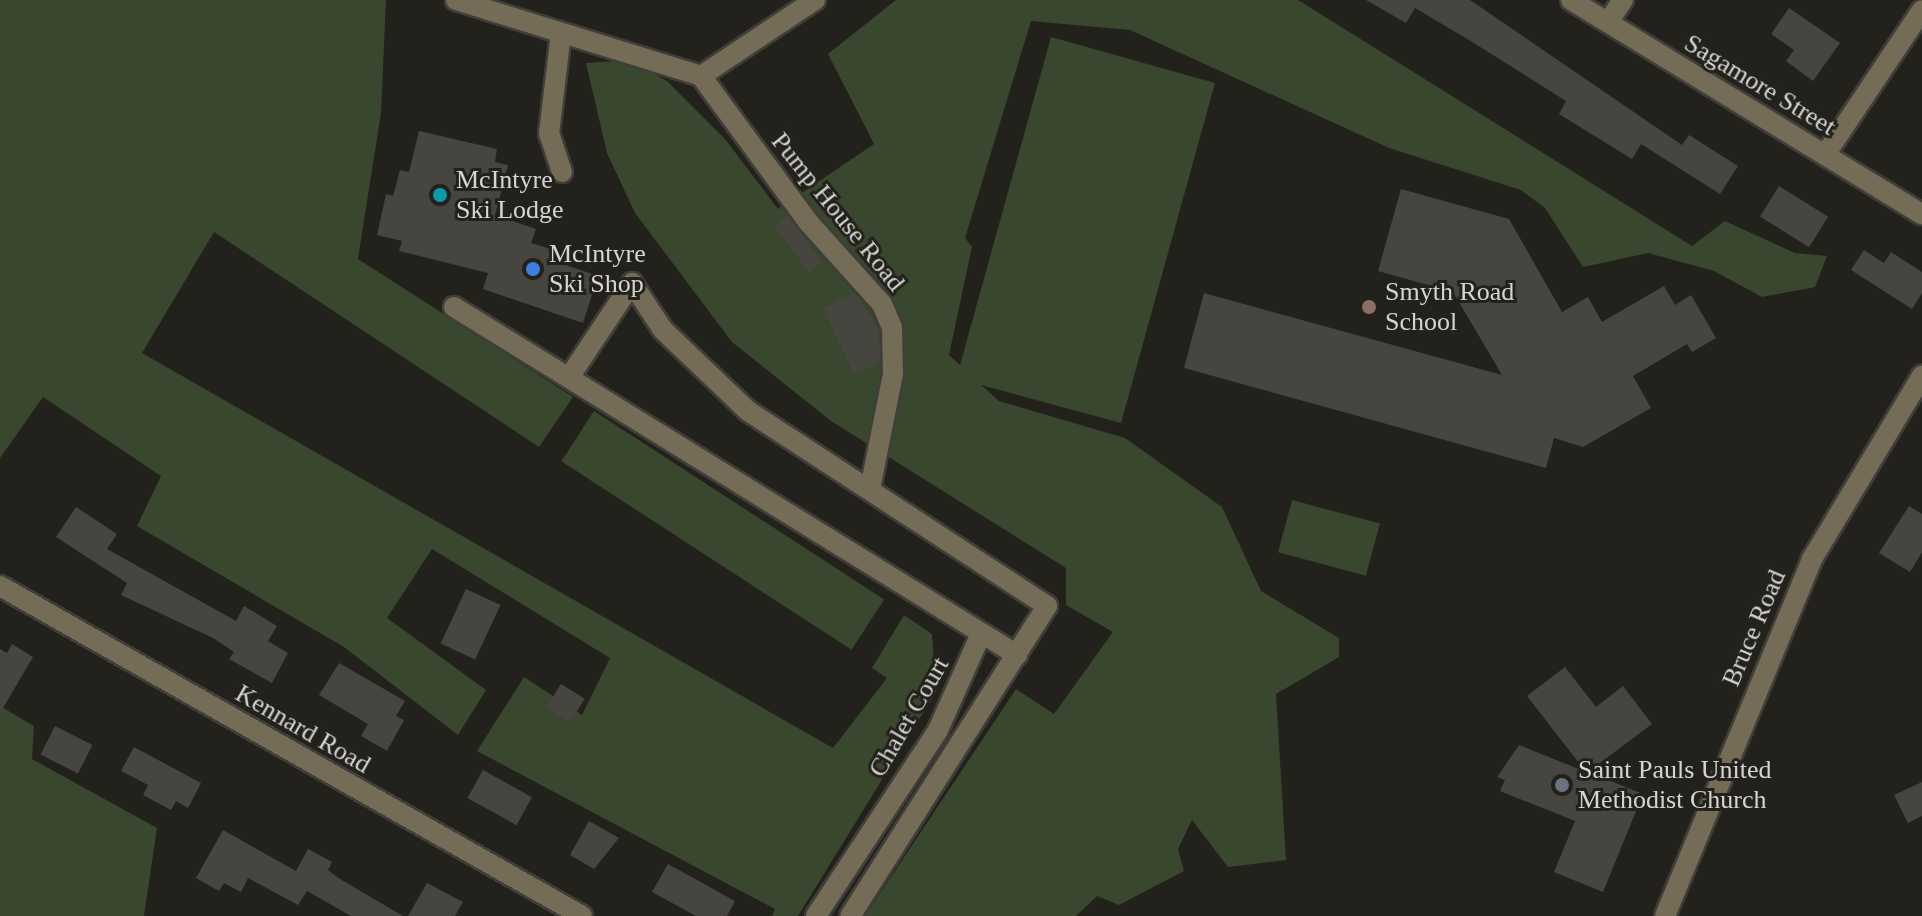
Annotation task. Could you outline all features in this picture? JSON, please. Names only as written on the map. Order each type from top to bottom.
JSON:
[{"type":"street","points":[[456,0],[701,76],[815,0]]},
{"type":"street","name":"Sagamore Street","points":[[1571,0],[1922,214]]},
{"type":"street","points":[[1608,22],[1623,0]]},
{"type":"street","points":[[1825,155],[1922,10]]},
{"type":"street","points":[[561,33],[549,133],[562,172]]},
{"type":"street","name":"Pump House Road","points":[[701,76],[809,223],[882,304],[892,327],[893,374],[870,489]]},
{"type":"street","points":[[570,376],[632,283],[663,330],[720,386],[870,489]]},
{"type":"street","points":[[454,307],[1017,655]]},
{"type":"street","name":"Bruce Road","points":[[1665,916],[1812,559],[1922,376]]},
{"type":"street","name":"Chalet Court","points":[[850,916],[1047,606],[870,489]]},
{"type":"street","name":"Kennard Road","points":[[0,586],[582,916]]},
{"type":"street","name":"Chalet Court","points":[[816,916],[938,730],[981,634]]},
{"type":"green space","points":[[0,0],[386,0],[381,113],[358,259],[573,397],[539,447],[214,232],[142,353],[833,748],[887,678],[872,668],[904,615],[932,634],[936,692],[798,916],[772,916],[775,909],[477,751],[524,677],[582,715],[610,658],[432,549],[387,618],[486,690],[458,735],[344,647],[137,526],[161,476],[43,397],[0,458]]},
{"type":"green space","points":[[896,0],[1298,0],[1692,246],[1725,221],[1795,253],[1827,256],[1815,287],[1762,297],[1714,271],[1648,253],[1583,267],[1545,208],[1521,190],[1389,148],[1130,30],[1031,21],[965,238],[972,247],[949,355],[960,365],[1051,37],[1215,83],[1121,423],[981,385],[999,401],[1125,438],[1222,507],[1261,591],[1339,638],[1339,657],[1276,694],[1286,860],[1228,867],[1192,820],[1178,849],[1184,871],[1119,905],[1097,896],[1076,916],[865,916],[1016,689],[1054,714],[1113,632],[1066,605],[1066,568],[831,421],[732,342],[635,213],[607,153],[586,63],[630,60],[667,81],[725,139],[778,209],[874,144],[828,54]]},
{"type":"green space","points":[[594,411],[884,599],[852,650],[561,461]]},
{"type":"green space","points":[[1292,500],[1380,524],[1366,576],[1278,552]]},
{"type":"green space","points":[[0,706],[34,726],[32,759],[157,828],[144,916],[0,916]]},
{"type":"building","points":[[1366,0],[1470,0],[1682,145],[1689,135],[1738,166],[1720,194],[1641,144],[1632,159],[1559,114],[1566,101],[1469,40],[1415,8],[1406,23]]},
{"type":"building","points":[[1789,8],[1840,43],[1813,81],[1786,61],[1794,50],[1771,34]]},
{"type":"building","points":[[419,131],[497,149],[495,162],[508,165],[495,215],[536,229],[531,243],[558,251],[554,261],[598,276],[583,323],[483,289],[488,273],[399,251],[402,241],[377,235],[386,194],[393,196],[400,170],[409,172]]},
{"type":"building","points":[[1779,186],[1828,217],[1809,247],[1760,217]]},
{"type":"building","points":[[1401,189],[1509,219],[1562,312],[1588,297],[1602,322],[1664,286],[1675,305],[1691,295],[1716,338],[1692,352],[1687,344],[1633,376],[1651,408],[1583,447],[1554,438],[1546,468],[1184,368],[1204,293],[1502,375],[1453,292],[1378,271]]},
{"type":"building","points":[[788,216],[823,262],[809,273],[774,226]]},
{"type":"building","points":[[1864,250],[1884,263],[1891,252],[1922,272],[1922,293],[1912,309],[1851,270]]},
{"type":"building","points":[[855,293],[879,330],[880,362],[854,374],[823,308]]},
{"type":"building","points":[[1909,506],[1922,514],[1922,552],[1910,572],[1879,553]]},
{"type":"building","points":[[76,507],[117,534],[107,549],[236,621],[244,606],[277,626],[268,641],[288,653],[272,683],[229,659],[234,652],[213,638],[121,595],[127,583],[56,537]]},
{"type":"building","points":[[466,589],[500,605],[475,659],[441,643]]},
{"type":"building","points":[[12,644],[33,657],[0,713],[0,649],[7,653]]},
{"type":"building","points":[[339,663],[405,701],[396,716],[404,720],[387,751],[361,736],[368,724],[319,695]]},
{"type":"building","name":"Saint Pauls United Methodist Church","points":[[1565,667],[1596,707],[1623,686],[1652,724],[1588,772],[1643,794],[1603,892],[1554,872],[1575,821],[1500,791],[1505,780],[1497,777],[1519,745],[1586,772],[1527,696]]},
{"type":"building","points":[[561,684],[585,699],[570,723],[546,708]]},
{"type":"building","points":[[55,726],[92,745],[78,774],[40,755]]},
{"type":"building","points":[[134,747],[201,783],[188,808],[176,801],[171,810],[143,795],[148,785],[121,771]]},
{"type":"building","points":[[483,770],[532,797],[516,825],[467,798]]},
{"type":"building","points":[[1922,782],[1922,816],[1908,823],[1894,795]]},
{"type":"building","points":[[589,821],[619,838],[594,869],[570,855]]},
{"type":"building","points":[[223,830],[296,871],[308,849],[332,862],[328,870],[340,879],[403,916],[351,916],[307,891],[298,905],[248,878],[241,892],[224,883],[219,891],[196,878]]},
{"type":"building","points":[[668,864],[735,901],[727,916],[696,916],[652,892]]},
{"type":"building","points":[[427,883],[463,902],[455,916],[408,916]]},
{"type":"place","name":"McIntyre Ski Lodge","points":[[440,195]]},
{"type":"place","name":"McIntyre Ski Shop","points":[[533,269]]},
{"type":"place","name":"Smyth Road School","points":[[1369,307]]},
{"type":"place","name":"Saint Pauls United Methodist Church","points":[[1562,785]]}]
